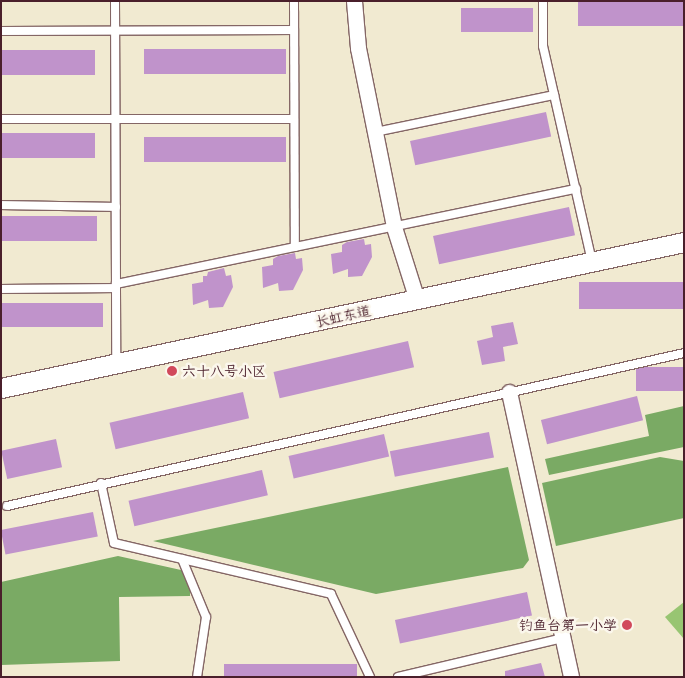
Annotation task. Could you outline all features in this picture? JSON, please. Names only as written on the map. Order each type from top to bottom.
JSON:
[{"type":"street","points":[[354,1],[358,48],[394,227],[417,300]]},
{"type":"street","name":"长虹东道","points":[[1,388],[684,242]]},
{"type":"street","points":[[509,392],[571,677]]},
{"type":"lane","points":[[115,1],[116,364]]},
{"type":"lane","points":[[294,1],[295,247]]},
{"type":"lane","points":[[543,1],[542,46],[592,262]]},
{"type":"lane","points":[[1,31],[294,30]]},
{"type":"lane","points":[[374,132],[554,95]]},
{"type":"lane","points":[[1,119],[294,119]]},
{"type":"lane","points":[[1,289],[116,286],[576,189]]},
{"type":"lane","points":[[1,205],[116,207]]},
{"type":"lane","points":[[7,506],[101,482],[684,353]]},
{"type":"lane","points":[[101,482],[114,543],[331,594],[370,677]]},
{"type":"lane","points":[[182,559],[206,617],[197,677]]},
{"type":"lane","points":[[398,677],[562,638]]},
{"type":"green space","points":[[684,406],[684,447],[549,475],[545,459],[649,436],[645,415]]},
{"type":"green space","points":[[660,457],[684,461],[684,518],[556,546],[542,483]]},
{"type":"green space","points":[[508,467],[529,560],[523,568],[376,594],[153,541]]},
{"type":"green space","points":[[118,556],[190,572],[190,596],[119,597],[120,661],[1,665],[1,582]]},
{"type":"green space","points":[[684,602],[684,639],[665,617]]},
{"type":"building","points":[[578,1],[684,1],[684,26],[578,26]]},
{"type":"building","points":[[461,8],[533,8],[533,32],[461,32]]},
{"type":"building","points":[[144,49],[286,49],[286,74],[144,74]]},
{"type":"building","points":[[1,50],[95,50],[95,75],[1,75]]},
{"type":"building","points":[[546,112],[551,136],[415,165],[410,141]]},
{"type":"building","points":[[1,133],[95,133],[95,158],[1,158]]},
{"type":"building","points":[[144,137],[286,137],[286,162],[144,162]]},
{"type":"building","points":[[569,207],[575,235],[439,264],[433,236]]},
{"type":"building","points":[[1,216],[97,216],[97,241],[1,241]]},
{"type":"building","points":[[364,239],[365,245],[371,244],[372,257],[362,276],[348,277],[348,269],[333,274],[331,254],[342,252],[342,245],[347,242]]},
{"type":"building","points":[[295,253],[296,259],[302,258],[303,270],[293,290],[279,291],[278,283],[263,288],[262,267],[273,265],[273,259],[278,256]]},
{"type":"building","points":[[224,268],[226,276],[231,275],[233,287],[223,307],[209,308],[208,300],[193,305],[192,284],[203,282],[203,276],[207,276],[208,272]]},
{"type":"building","points":[[579,282],[684,282],[684,309],[579,309]]},
{"type":"building","points":[[1,303],[103,303],[103,327],[1,327]]},
{"type":"building","points":[[513,322],[518,344],[503,347],[505,361],[482,365],[477,341],[493,337],[491,326]]},
{"type":"building","points":[[408,341],[414,367],[280,398],[274,372]]},
{"type":"building","points":[[636,367],[684,367],[684,391],[636,391]]},
{"type":"building","points":[[243,392],[249,418],[116,449],[110,423]]},
{"type":"building","points":[[637,396],[643,420],[547,444],[541,420]]},
{"type":"building","points":[[489,432],[494,458],[395,477],[390,451]]},
{"type":"building","points":[[384,434],[389,456],[294,478],[289,456]]},
{"type":"building","points":[[56,439],[62,467],[7,479],[1,451]]},
{"type":"building","points":[[262,470],[268,495],[134,526],[129,501]]},
{"type":"building","points":[[93,512],[98,537],[5,554],[1,530]]},
{"type":"building","points":[[527,592],[532,615],[400,644],[395,620]]},
{"type":"building","points":[[541,663],[545,677],[505,677],[505,671]]},
{"type":"building","points":[[224,664],[357,664],[357,677],[224,677]]},
{"type":"place","name":"六十八号小区","points":[[172,371]]},
{"type":"place","name":"钓鱼台第一小学","points":[[627,625]]}]
